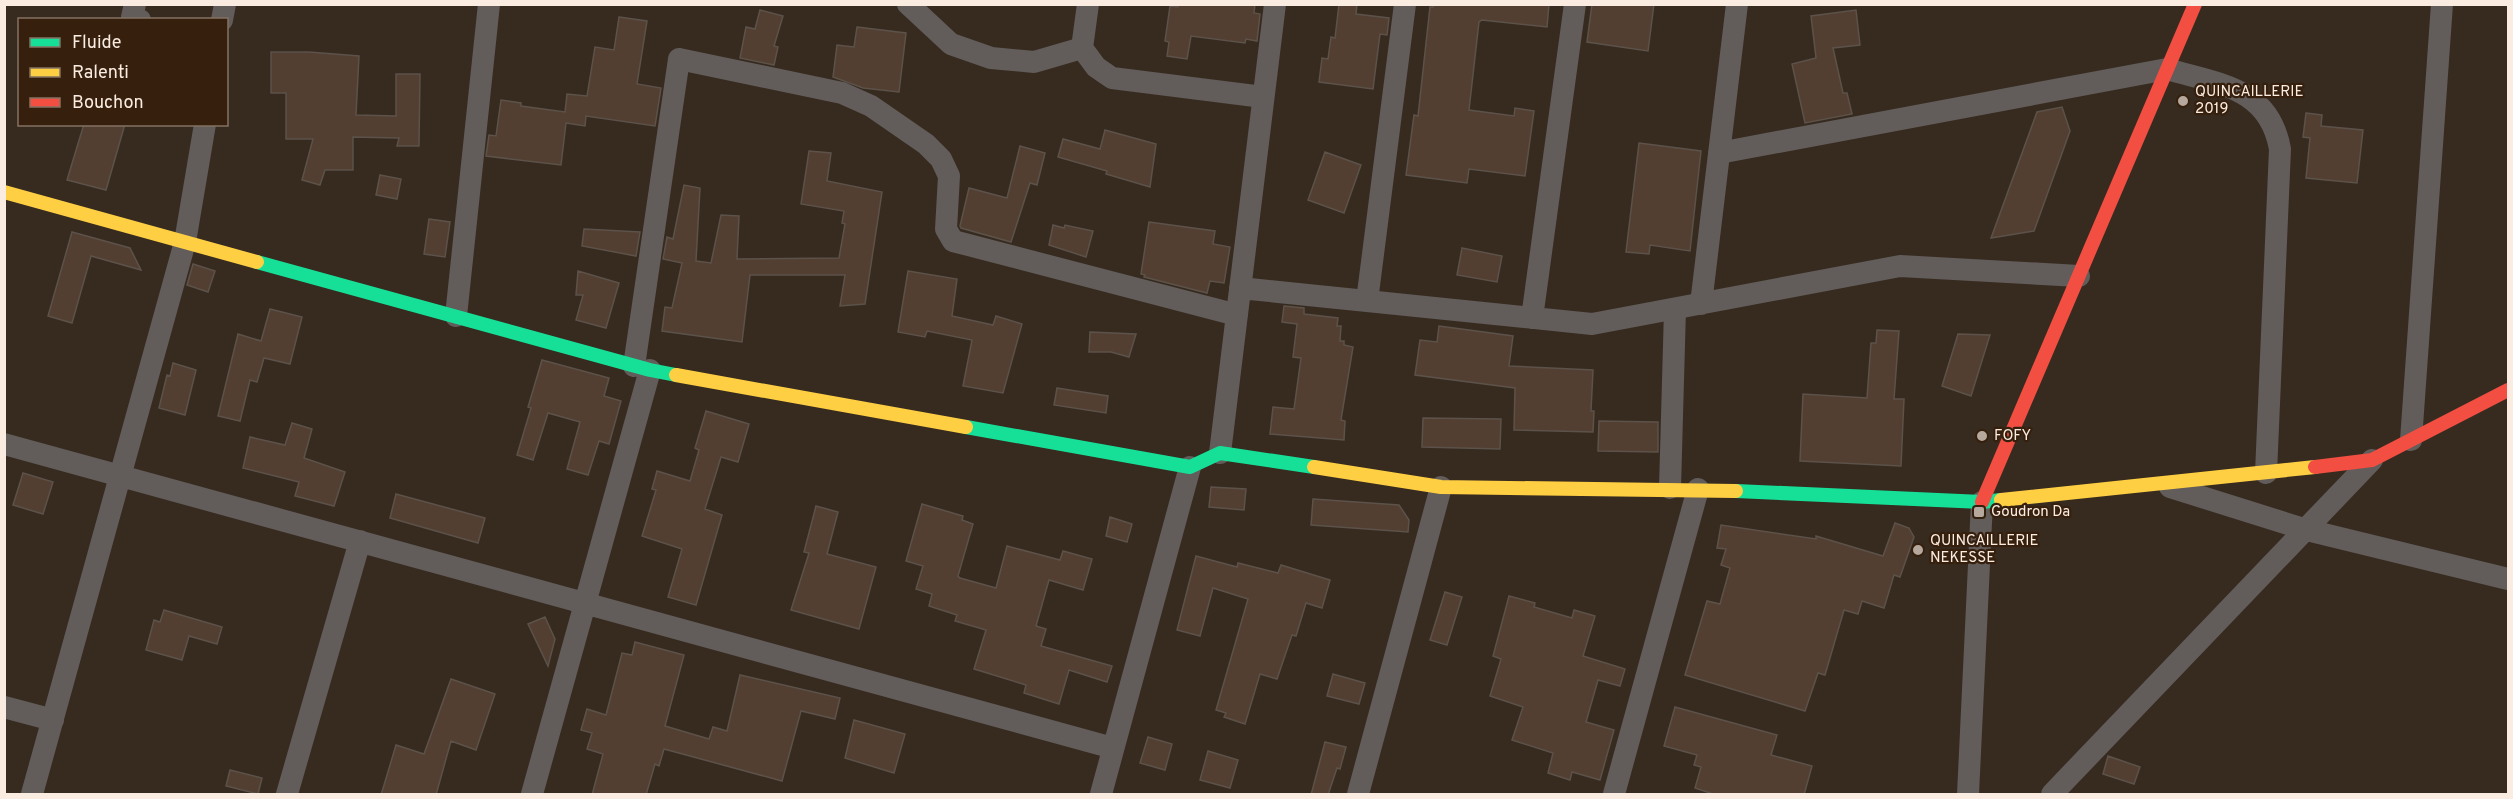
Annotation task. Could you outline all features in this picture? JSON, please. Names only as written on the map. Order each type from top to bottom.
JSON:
[{"type":"street","points":[[135,4],[132,17],[135,18]]},
{"type":"street","points":[[456,316],[489,4]]},
{"type":"street","points":[[908,4],[951,44],[991,58],[1034,63],[1082,48]]},
{"type":"street","points":[[1088,4],[1082,48],[1096,67],[1112,78],[1263,97]]},
{"type":"street","points":[[1220,453],[1275,4]]},
{"type":"street","points":[[1367,301],[1405,4]]},
{"type":"street","points":[[1532,318],[1575,4]]},
{"type":"street","points":[[1701,304],[1737,4]]},
{"type":"street","points":[[1968,795],[1983,502],[2194,4]]},
{"type":"street","points":[[2411,440],[2442,4]]},
{"type":"street","points":[[532,795],[585,603],[642,368],[679,59],[842,93],[871,105],[926,144],[942,159],[949,176],[946,229],[953,241],[1237,315]]},
{"type":"street","points":[[1719,153],[2167,69],[2236,89],[2261,106],[2277,129],[2280,149],[2266,473]]},
{"type":"street","points":[[32,795],[186,242],[205,126]]},
{"type":"street","points":[[4,192],[642,368],[1190,467],[1220,453],[1441,487],[1670,488],[1983,502],[2162,485],[2372,460]]},
{"type":"street","points":[[1240,288],[1592,324],[1900,266],[2079,276]]},
{"type":"street","points":[[1670,488],[1675,309]]},
{"type":"street","points":[[2052,795],[2372,460],[2508,390]]},
{"type":"street","points":[[4,444],[1113,748]]},
{"type":"street","points":[[1101,795],[1190,467]]},
{"type":"street","points":[[2162,485],[2307,530],[2508,579]]},
{"type":"street","points":[[1358,795],[1441,487]]},
{"type":"street","points":[[1614,795],[1698,489]]},
{"type":"street","points":[[287,795],[360,542]]},
{"type":"street","points":[[4,707],[53,720]]},
{"type":"building","points":[[1178,4],[1255,4],[1254,13],[1260,14],[1257,41],[1246,39],[1245,43],[1191,36],[1187,59],[1167,56],[1169,42],[1165,41],[1170,6],[1178,7]]},
{"type":"building","points":[[1339,4],[1357,4],[1356,14],[1389,18],[1387,35],[1380,34],[1373,89],[1319,82],[1322,58],[1328,59],[1331,37],[1335,38]]},
{"type":"building","points":[[1433,4],[1549,4],[1547,27],[1482,20],[1479,22],[1469,110],[1514,116],[1515,108],[1534,111],[1525,176],[1469,169],[1467,183],[1406,175],[1414,115],[1418,116],[1430,7],[1433,7]]},
{"type":"building","points":[[1592,4],[1654,4],[1648,51],[1587,42]]},
{"type":"building","points":[[760,10],[783,16],[774,46],[778,47],[774,65],[740,58],[746,27],[755,29]]},
{"type":"building","points":[[1856,10],[1860,45],[1833,48],[1843,93],[1847,93],[1852,114],[1805,123],[1792,64],[1816,58],[1811,16]]},
{"type":"building","points":[[619,17],[647,21],[637,84],[661,88],[655,126],[586,116],[585,126],[566,123],[561,165],[486,156],[489,135],[496,136],[501,100],[521,103],[521,106],[565,112],[567,94],[587,96],[595,47],[614,50]]},
{"type":"building","points":[[857,27],[906,33],[899,92],[863,88],[833,77],[837,45],[854,47]]},
{"type":"building","points":[[271,52],[359,56],[356,115],[396,116],[396,74],[420,74],[419,146],[397,146],[399,138],[353,137],[353,170],[325,170],[320,185],[302,180],[313,139],[286,139],[286,93],[271,93]]},
{"type":"building","points":[[2062,107],[2070,131],[2034,231],[1991,238],[2037,112]]},
{"type":"building","points":[[2306,113],[2322,115],[2321,126],[2363,130],[2357,183],[2306,178],[2310,138],[2303,137]]},
{"type":"building","points":[[83,126],[124,126],[106,190],[67,180]]},
{"type":"building","points":[[1105,130],[1156,144],[1150,187],[1106,174],[1107,171],[1058,157],[1063,139],[1100,149]]},
{"type":"building","points":[[1639,143],[1701,151],[1690,251],[1650,245],[1649,254],[1626,252]]},
{"type":"building","points":[[1020,146],[1045,153],[1037,185],[1030,183],[1011,242],[961,228],[969,188],[1007,198]]},
{"type":"building","points":[[809,151],[831,153],[827,181],[882,192],[865,304],[840,306],[845,275],[750,275],[742,342],[662,331],[665,307],[672,308],[682,263],[663,259],[667,237],[673,239],[684,185],[700,188],[696,261],[711,263],[721,215],[739,216],[737,259],[839,258],[845,224],[842,223],[844,211],[801,204]]},
{"type":"building","points":[[1325,152],[1361,165],[1344,213],[1308,200]]},
{"type":"building","points":[[380,175],[401,179],[397,199],[376,195]]},
{"type":"building","points":[[429,219],[450,222],[445,257],[424,254]]},
{"type":"building","points":[[1149,222],[1215,231],[1213,244],[1230,247],[1224,283],[1210,281],[1207,293],[1144,277],[1145,275],[1141,274]]},
{"type":"building","points":[[1053,225],[1093,231],[1086,257],[1049,245]]},
{"type":"building","points":[[584,229],[640,232],[636,256],[582,246]]},
{"type":"building","points":[[72,232],[130,248],[141,270],[91,256],[72,323],[48,316]]},
{"type":"building","points":[[1462,248],[1502,256],[1497,282],[1457,275]]},
{"type":"building","points":[[193,264],[215,271],[208,292],[187,285]]},
{"type":"building","points":[[578,271],[619,283],[606,328],[576,320],[583,295],[576,295]]},
{"type":"building","points":[[908,271],[957,279],[952,316],[993,325],[996,316],[1022,324],[1003,393],[963,386],[972,340],[927,331],[925,337],[898,332]]},
{"type":"building","points":[[1284,306],[1304,308],[1304,314],[1338,318],[1337,326],[1341,326],[1340,341],[1344,341],[1344,345],[1353,347],[1341,420],[1345,421],[1344,440],[1270,434],[1273,407],[1294,409],[1301,358],[1293,357],[1297,324],[1282,322]]},
{"type":"building","points":[[270,309],[302,317],[290,364],[264,358],[257,382],[250,380],[240,421],[218,416],[238,334],[261,341]]},
{"type":"building","points":[[1439,326],[1513,336],[1509,366],[1593,370],[1591,411],[1594,411],[1593,432],[1514,430],[1515,388],[1415,375],[1420,340],[1437,342]]},
{"type":"building","points":[[1877,330],[1899,331],[1894,399],[1904,399],[1901,466],[1800,461],[1803,394],[1867,398],[1871,343],[1876,343]]},
{"type":"building","points":[[1090,332],[1136,334],[1129,357],[1111,352],[1089,352]]},
{"type":"building","points":[[1958,334],[1990,335],[1971,396],[1942,386]]},
{"type":"building","points":[[542,360],[609,378],[604,396],[621,401],[609,444],[599,441],[588,475],[567,469],[580,422],[548,413],[533,460],[517,455]]},
{"type":"building","points":[[173,363],[196,370],[185,415],[159,408],[167,375],[170,376]]},
{"type":"building","points":[[1057,388],[1108,396],[1106,413],[1054,405]]},
{"type":"building","points":[[706,411],[749,424],[738,462],[721,457],[705,509],[722,515],[696,605],[668,597],[682,549],[642,536],[656,490],[652,489],[657,471],[690,481],[699,450],[695,448]]},
{"type":"building","points":[[1423,418],[1501,419],[1500,449],[1422,447]]},
{"type":"building","points":[[1599,421],[1658,422],[1658,452],[1598,451]]},
{"type":"building","points":[[292,423],[312,429],[304,458],[345,472],[334,506],[295,496],[299,482],[243,468],[250,437],[285,445]]},
{"type":"building","points":[[23,473],[53,482],[43,514],[13,505]]},
{"type":"building","points":[[1211,487],[1246,489],[1244,510],[1209,507]]},
{"type":"building","points":[[396,494],[485,518],[478,543],[390,518]]},
{"type":"building","points":[[1313,499],[1399,505],[1409,520],[1408,532],[1311,525]]},
{"type":"building","points":[[922,504],[963,516],[962,520],[973,524],[958,576],[960,578],[996,588],[1007,546],[1060,560],[1063,551],[1092,559],[1083,590],[1049,580],[1036,626],[1046,629],[1041,646],[1112,666],[1107,682],[1069,670],[1059,704],[1024,693],[1026,685],[974,669],[986,630],[955,621],[957,615],[929,606],[932,594],[916,589],[923,566],[906,561]]},
{"type":"building","points":[[816,506],[838,512],[827,554],[876,567],[859,629],[791,610],[809,553],[804,552]]},
{"type":"building","points":[[1110,517],[1132,524],[1127,542],[1106,536]]},
{"type":"building","points":[[1895,523],[1909,528],[1914,537],[1900,577],[1894,575],[1884,608],[1862,601],[1858,614],[1844,610],[1825,675],[1818,673],[1805,711],[1685,675],[1707,601],[1720,604],[1730,568],[1721,565],[1726,549],[1717,548],[1721,525],[1816,539],[1816,536],[1883,556]]},
{"type":"building","points":[[1196,556],[1237,567],[1238,563],[1278,573],[1281,565],[1330,580],[1322,608],[1306,603],[1296,636],[1292,635],[1277,679],[1260,674],[1245,724],[1224,717],[1226,713],[1216,710],[1248,599],[1213,588],[1200,636],[1177,630]]},
{"type":"building","points":[[1445,592],[1462,597],[1447,645],[1430,640]]},
{"type":"building","points":[[1509,596],[1535,603],[1534,607],[1572,618],[1574,610],[1595,616],[1583,656],[1625,669],[1620,686],[1598,680],[1586,722],[1614,730],[1600,780],[1572,772],[1570,780],[1548,773],[1553,753],[1512,740],[1523,707],[1490,696],[1501,659],[1493,656]]},
{"type":"building","points":[[164,610],[222,627],[217,644],[189,636],[182,660],[146,650],[154,620],[160,622]]},
{"type":"building","points":[[545,617],[555,639],[548,666],[528,624]]},
{"type":"building","points":[[635,642],[684,655],[665,726],[709,739],[713,727],[727,731],[740,675],[840,698],[835,719],[801,711],[782,781],[664,749],[659,766],[655,764],[646,795],[592,795],[603,754],[587,749],[592,733],[581,730],[587,709],[606,715],[622,653],[632,655]]},
{"type":"building","points":[[1333,674],[1365,683],[1359,704],[1327,696]]},
{"type":"building","points":[[451,679],[495,694],[476,750],[451,741],[436,795],[381,795],[396,745],[424,754]]},
{"type":"building","points":[[1675,707],[1777,735],[1771,755],[1812,766],[1804,795],[1716,795],[1695,788],[1701,767],[1694,765],[1697,755],[1664,746]]},
{"type":"building","points":[[854,720],[905,734],[894,773],[845,758]]},
{"type":"building","points":[[1148,737],[1172,744],[1165,770],[1140,763]]},
{"type":"building","points":[[1325,742],[1346,747],[1340,769],[1337,768],[1328,795],[1311,795]]},
{"type":"building","points":[[1208,751],[1238,760],[1230,788],[1200,780]]},
{"type":"building","points":[[2108,756],[2140,767],[2134,784],[2103,774]]},
{"type":"building","points":[[230,770],[262,778],[258,794],[226,786]]},
{"type":"traffic: fast","points":[[257,262],[650,370],[676,375]]},
{"type":"traffic: fast","points":[[966,427],[1190,467],[1220,453],[1314,467]]},
{"type":"traffic: fast","points":[[1736,491],[1982,502],[2001,500]]},
{"type":"traffic: slow","points":[[4,192],[257,262]]},
{"type":"traffic: slow","points":[[676,375],[966,427]]},
{"type":"traffic: slow","points":[[1314,467],[1441,487],[1736,491]]},
{"type":"traffic: slow","points":[[2001,500],[2315,467]]},
{"type":"traffic: jam","points":[[1982,502],[2195,4]]},
{"type":"traffic: jam","points":[[2315,467],[2372,460],[2508,390]]},
{"type":"place","name":"QUINCAILLERIE 2019","points":[[2183,101]]},
{"type":"place","name":"FOFY","points":[[1982,436]]},
{"type":"place","name":"Goudron Da","points":[[1979,512]]},
{"type":"place","name":"QUINCAILLERIE NEKESSE","points":[[1918,550]]}]
